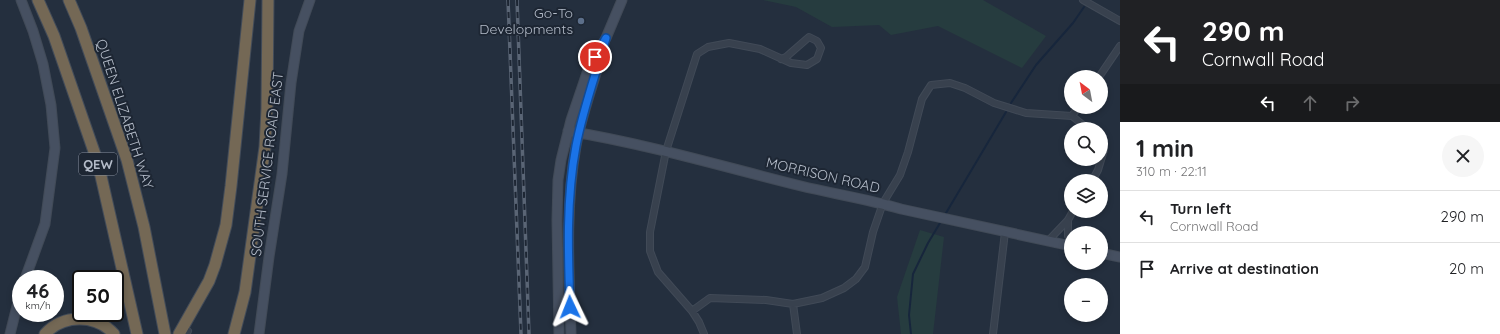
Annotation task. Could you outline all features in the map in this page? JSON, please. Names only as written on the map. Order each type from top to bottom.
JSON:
[{"type":"highway","name":"QEW","points":[[38,0],[54,36],[98,163],[137,334]]},
{"type":"highway","name":"QUEEN ELIZABETH WAY","points":[[69,0],[81,28],[127,160],[144,227],[165,334]]},
{"type":"highway","points":[[185,331],[209,281],[226,225],[250,0]]},
{"type":"highway","points":[[234,334],[245,292],[265,147],[267,110],[268,0]]},
{"type":"highway","points":[[45,334],[59,323],[75,319],[99,322],[114,334]]},
{"type":"street","points":[[21,0],[34,31],[43,64],[51,105],[55,148],[45,224],[28,270]]},
{"type":"street","name":"SOUTH SERVICE ROAD EAST","points":[[259,334],[282,174],[292,76],[299,31],[310,0]]},
{"type":"street","points":[[571,334],[568,266],[569,200],[579,133],[585,107],[606,38],[622,0]]},
{"type":"street","points":[[1083,0],[1120,22]]},
{"type":"street","points":[[704,334],[692,311],[658,272],[650,251],[650,232],[666,151],[697,54],[708,47],[728,43],[760,49],[791,63],[806,65],[818,59],[821,48],[817,41],[809,37],[786,57],[781,58]]},
{"type":"street","points":[[559,334],[557,235],[558,188],[561,160],[568,131],[589,67],[606,38]]},
{"type":"street","points":[[1104,70],[1120,46]]},
{"type":"street","points":[[692,311],[710,298],[766,300],[793,304],[822,298],[844,288],[856,279],[865,267],[873,232],[883,203],[900,175],[908,152],[922,98],[931,86],[950,83],[965,88],[994,103],[1026,113],[1072,116],[1079,122]]},
{"type":"street","name":"MORRISON ROAD","points":[[568,131],[666,151],[802,186],[1064,244]]},
{"type":"street","points":[[1048,241],[1068,220]]},
{"type":"street","points":[[1068,220],[1068,226]]},
{"type":"street","points":[[993,334],[1006,232]]},
{"type":"street","points":[[1108,254],[1120,257]]},
{"type":"street","points":[[793,304],[797,334]]},
{"type":"street","points":[[10,334],[13,322]]},
{"type":"green space","points":[[763,0],[983,0],[1046,36],[1022,68],[938,26],[891,35],[879,25],[832,27],[796,7]]},
{"type":"green space","points":[[920,230],[944,237],[933,334],[901,334],[897,297]]},
{"type":"waterway","points":[[1011,103],[1036,65],[1073,23],[1084,7]]},
{"type":"waterway","points":[[946,213],[1006,112]]},
{"type":"waterway","points":[[911,334],[909,315],[913,274],[928,243],[940,223]]},
{"type":"railway","points":[[508,0],[521,334]]},
{"type":"railway","points":[[517,0],[529,334]]},
{"type":"place","name":"Go-To Developments","points":[[581,21]]},
{"type":"route","points":[[570,307],[568,266],[569,193],[581,122],[606,38],[595,57]]}]
